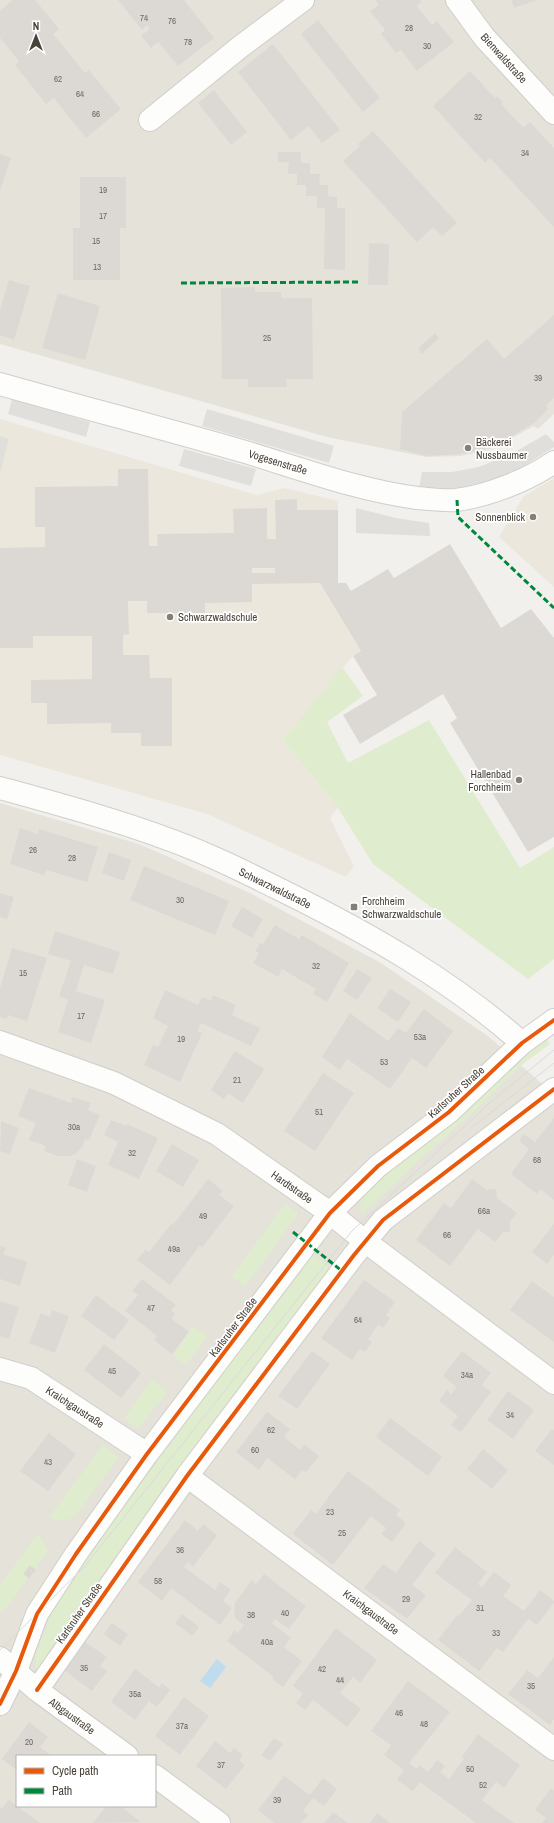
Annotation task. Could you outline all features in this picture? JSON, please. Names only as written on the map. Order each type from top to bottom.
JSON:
[{"type":"street","points":[[150,120],[240,46],[303,0]]},
{"type":"street","name":"Bienwaldstraße","points":[[457,0],[484,37],[554,113]]},
{"type":"street","name":"Vogesenstraße","points":[[0,384],[180,433],[354,485],[402,496],[438,500],[457,500],[496,490],[523,480],[554,462]]},
{"type":"street","name":"Schwarzwaldstraße","points":[[0,788],[102,817],[174,841],[252,876],[324,911],[420,965],[498,1022],[522,1043]]},
{"type":"street","name":"Karlsruher Straße","points":[[0,1704],[8,1664],[30,1631],[44,1601],[147,1454],[330,1213],[378,1166],[449,1112],[522,1043],[554,1020]]},
{"type":"street","name":"Hardtstraße","points":[[0,1042],[114,1083],[217,1134],[330,1213],[366,1242],[554,1383]]},
{"type":"street","name":"Karlsruher Straße","points":[[37,1690],[187,1476],[383,1220],[554,1089]]},
{"type":"street","name":"Kraichgaustraße","points":[[0,1369],[31,1378],[147,1454]]},
{"type":"street","name":"Kraichgaustraße","points":[[187,1476],[554,1749]]},
{"type":"street","name":"Albgaustraße","points":[[8,1664],[37,1690],[126,1755]]},
{"type":"street","points":[[156,1777],[218,1823]]},
{"type":"shaded area","points":[[0,0],[554,0],[554,414],[538,429],[534,426],[491,449],[461,456],[426,457],[327,437],[0,344]]},
{"type":"shaded area","points":[[12,399],[90,422],[86,437],[8,414]]},
{"type":"shaded area","points":[[207,409],[334,446],[329,463],[202,426]]},
{"type":"shaded area","name":"Schwarzwaldschule","points":[[0,419],[257,495],[285,488],[338,501],[338,583],[320,583],[361,651],[353,656],[283,740],[338,808],[330,818],[354,866],[346,877],[207,814],[0,755]]},
{"type":"shaded area","points":[[546,434],[554,442],[554,447],[519,469],[502,477],[462,487],[441,490],[419,488],[422,472],[452,472],[479,467],[515,452]]},
{"type":"shaded area","points":[[0,436],[9,439],[0,473]]},
{"type":"shaded area","points":[[184,449],[256,469],[251,486],[179,466]]},
{"type":"shaded area","name":"Sonnenblick","points":[[554,478],[554,587],[499,537],[523,497]]},
{"type":"shaded area","points":[[356,508],[396,518],[429,523],[430,536],[356,533]]},
{"type":"shaded area","points":[[0,803],[139,844],[250,893],[381,963],[488,1036],[541,1083],[554,1092],[554,1823],[0,1823]]},
{"type":"green space","points":[[342,667],[363,696],[327,722],[348,763],[429,720],[520,868],[554,847],[554,959],[528,979],[373,864],[338,808],[283,740]]},
{"type":"green space","points":[[544,1036],[550,1044],[519,1067],[480,1106],[361,1215],[360,1204],[366,1190]]},
{"type":"green space","points":[[285,1204],[298,1214],[245,1287],[232,1276]]},
{"type":"green space","points":[[313,1253],[333,1271],[43,1672],[36,1668],[36,1654],[54,1605],[94,1546]]},
{"type":"green space","points":[[193,1326],[207,1336],[186,1365],[173,1355]]},
{"type":"green space","points":[[152,1380],[167,1392],[138,1429],[124,1418]]},
{"type":"green space","points":[[103,1445],[118,1457],[75,1517],[62,1521],[49,1517]]},
{"type":"green space","points":[[38,1533],[48,1551],[6,1608],[0,1613],[0,1586]]},
{"type":"water","points":[[217,1659],[226,1667],[210,1688],[200,1681]]},
{"type":"building","points":[[13,0],[35,0],[59,29],[53,34],[85,73],[89,70],[121,109],[86,138],[54,98],[46,104],[15,65],[19,61],[0,38],[0,11]]},
{"type":"building","points":[[118,0],[184,0],[214,38],[178,66],[158,42],[151,48],[141,36],[150,29],[147,25],[142,30]]},
{"type":"building","points":[[375,0],[420,0],[422,2],[417,6],[432,25],[437,21],[454,42],[417,71],[401,50],[396,53],[381,34],[385,30],[370,11],[379,5]]},
{"type":"building","points":[[511,0],[537,0],[514,8]]},
{"type":"building","points":[[318,20],[380,98],[363,112],[301,34]]},
{"type":"building","points":[[273,44],[340,130],[322,143],[309,126],[291,140],[238,72]]},
{"type":"building","points":[[470,71],[495,98],[497,96],[503,102],[501,104],[523,127],[530,122],[554,148],[554,227],[490,158],[485,163],[433,106]]},
{"type":"building","points":[[214,90],[247,132],[231,145],[198,103]]},
{"type":"building","points":[[373,131],[457,223],[442,236],[433,227],[417,242],[343,161],[360,146],[358,144]]},
{"type":"building","points":[[278,152],[301,152],[301,163],[310,163],[310,174],[320,174],[319,185],[328,185],[328,196],[337,197],[337,208],[345,208],[345,270],[324,269],[325,208],[317,208],[317,196],[306,196],[306,185],[297,185],[297,174],[288,174],[289,162],[278,162]]},
{"type":"building","points":[[0,154],[11,158],[0,191]]},
{"type":"building","points":[[80,177],[126,177],[126,228],[120,228],[120,280],[73,280],[73,228],[80,228]]},
{"type":"building","points":[[369,243],[389,244],[388,285],[368,285]]},
{"type":"building","points":[[9,280],[30,286],[14,340],[0,335],[0,310]]},
{"type":"building","points":[[255,287],[255,292],[281,292],[281,298],[312,298],[313,379],[286,379],[287,387],[248,387],[248,379],[222,379],[221,288]]},
{"type":"building","points":[[58,293],[100,306],[85,360],[42,348]]},
{"type":"building","points":[[554,315],[554,398],[546,405],[548,409],[535,422],[511,437],[484,449],[460,454],[427,456],[400,449],[402,412],[487,339],[504,359]]},
{"type":"building","points":[[435,333],[439,338],[422,354],[418,348]]},
{"type":"building","points":[[118,469],[148,469],[149,546],[158,546],[157,534],[234,533],[233,509],[267,508],[267,539],[276,539],[275,500],[297,499],[297,510],[338,510],[338,583],[346,583],[351,591],[388,569],[394,578],[450,544],[501,628],[531,609],[554,638],[554,837],[528,852],[450,723],[457,718],[443,694],[360,744],[343,715],[377,695],[353,656],[361,651],[320,583],[252,584],[252,602],[205,603],[205,613],[147,613],[147,601],[128,601],[129,634],[123,635],[123,655],[149,655],[150,678],[172,678],[172,746],[141,746],[141,733],[111,733],[111,723],[47,724],[47,703],[31,703],[31,680],[92,679],[92,636],[33,636],[33,648],[0,648],[0,548],[45,547],[45,527],[35,527],[35,487],[118,486]],"holes":[[[252,568],[275,568],[275,573],[252,573]]]},
{"type":"building","points":[[20,828],[38,834],[39,829],[98,847],[87,882],[46,870],[44,875],[10,864]]},
{"type":"building","points":[[109,852],[131,860],[124,881],[102,873]]},
{"type":"building","points":[[144,866],[229,901],[215,935],[130,900]]},
{"type":"building","points":[[0,893],[14,897],[7,919],[0,917]]},
{"type":"building","points":[[242,907],[263,919],[252,938],[231,926]]},
{"type":"building","points":[[275,925],[299,939],[302,935],[349,963],[327,1002],[313,994],[316,989],[282,969],[278,977],[253,963],[259,953],[255,951],[260,943],[263,944]]},
{"type":"building","points":[[55,931],[120,952],[113,974],[84,965],[76,991],[105,1000],[91,1043],[58,1032],[68,1000],[59,996],[71,961],[48,954]]},
{"type":"building","points":[[12,948],[47,958],[27,1021],[8,1015],[7,1019],[0,1017],[0,988]]},
{"type":"building","points":[[357,969],[372,978],[357,1000],[343,991]]},
{"type":"building","points":[[390,989],[411,1002],[398,1022],[377,1008]]},
{"type":"building","points":[[165,990],[198,1005],[202,997],[211,1001],[213,995],[236,1005],[232,1015],[260,1028],[251,1046],[201,1023],[197,1031],[202,1033],[180,1082],[144,1065],[153,1045],[158,1047],[168,1026],[153,1018]]},
{"type":"building","points":[[424,1009],[453,1031],[426,1068],[412,1058],[390,1089],[347,1059],[340,1070],[322,1057],[350,1013],[388,1041],[398,1028],[406,1033]]},
{"type":"building","points":[[235,1051],[264,1069],[243,1103],[228,1093],[224,1099],[211,1090]]},
{"type":"building","points":[[323,1073],[354,1093],[315,1151],[284,1131]]},
{"type":"building","points":[[29,1088],[71,1103],[72,1097],[91,1103],[88,1110],[100,1115],[89,1140],[85,1139],[83,1146],[75,1154],[70,1156],[58,1156],[44,1151],[46,1146],[29,1140],[36,1123],[18,1116]]},
{"type":"building","points":[[554,1118],[554,1200],[540,1189],[537,1194],[511,1174],[529,1149],[519,1141],[524,1134],[535,1142]]},
{"type":"building","points":[[111,1120],[126,1126],[127,1124],[158,1138],[139,1179],[108,1165],[118,1142],[104,1135]]},
{"type":"building","points":[[1,1121],[19,1128],[10,1154],[0,1151]]},
{"type":"building","points":[[172,1144],[199,1160],[183,1187],[156,1171]]},
{"type":"building","points":[[77,1159],[96,1166],[87,1192],[68,1185]]},
{"type":"building","points":[[208,1179],[223,1191],[219,1195],[234,1206],[202,1248],[200,1245],[170,1285],[137,1260],[145,1250],[149,1252],[171,1224],[173,1225]]},
{"type":"building","points":[[472,1179],[486,1190],[496,1189],[497,1198],[517,1213],[510,1222],[510,1232],[503,1232],[495,1242],[478,1229],[450,1266],[416,1240],[444,1203],[451,1208]]},
{"type":"building","points":[[554,1224],[554,1255],[547,1264],[532,1252]]},
{"type":"building","points":[[0,1246],[6,1248],[3,1254],[27,1262],[20,1286],[0,1279]]},
{"type":"building","points":[[142,1279],[176,1305],[171,1310],[175,1314],[172,1319],[189,1332],[172,1354],[154,1340],[157,1336],[125,1311],[138,1295],[132,1291]]},
{"type":"building","points":[[364,1280],[395,1302],[386,1315],[390,1318],[383,1328],[378,1325],[368,1339],[372,1342],[365,1352],[360,1349],[352,1360],[321,1338]]},
{"type":"building","points":[[532,1281],[554,1297],[554,1342],[510,1310]]},
{"type":"building","points":[[96,1295],[129,1320],[114,1340],[81,1316]]},
{"type":"building","points":[[0,1301],[19,1307],[9,1339],[0,1336]]},
{"type":"building","points":[[52,1310],[69,1316],[55,1353],[29,1343],[41,1313],[50,1317]]},
{"type":"building","points":[[104,1344],[141,1373],[121,1398],[84,1370]]},
{"type":"building","points":[[312,1351],[330,1364],[297,1409],[278,1396]]},
{"type":"building","points":[[462,1351],[491,1373],[482,1385],[491,1392],[461,1432],[451,1425],[458,1416],[439,1401],[447,1390],[451,1394],[457,1387],[443,1376]]},
{"type":"building","points":[[508,1391],[534,1410],[513,1439],[487,1420]]},
{"type":"building","points":[[267,1412],[290,1429],[284,1437],[300,1450],[304,1444],[319,1456],[306,1472],[302,1470],[295,1479],[267,1458],[259,1470],[236,1452]]},
{"type":"building","points":[[390,1418],[442,1457],[428,1476],[376,1437]]},
{"type":"building","points":[[552,1429],[554,1430],[554,1465],[535,1451]]},
{"type":"building","points":[[49,1433],[76,1454],[48,1491],[20,1471]]},
{"type":"building","points":[[483,1449],[508,1470],[492,1489],[467,1469]]},
{"type":"building","points":[[348,1471],[400,1510],[396,1515],[406,1523],[392,1542],[381,1534],[386,1528],[371,1516],[333,1565],[293,1534],[311,1510],[316,1514]]},
{"type":"building","points":[[185,1520],[198,1531],[203,1524],[217,1535],[193,1567],[188,1562],[184,1567],[215,1590],[220,1582],[231,1590],[223,1601],[232,1608],[220,1625],[171,1588],[162,1601],[138,1582]]},
{"type":"building","points":[[419,1541],[436,1554],[412,1585],[426,1595],[407,1619],[364,1588],[383,1564],[396,1573]]},
{"type":"building","points":[[455,1547],[487,1572],[478,1584],[482,1587],[494,1572],[511,1585],[503,1596],[524,1611],[540,1590],[554,1601],[537,1625],[528,1619],[503,1652],[497,1648],[479,1671],[438,1640],[457,1615],[459,1616],[472,1600],[435,1573]]},
{"type":"building","points":[[30,1565],[36,1570],[29,1578],[23,1574]]},
{"type":"building","points":[[264,1574],[306,1606],[289,1629],[275,1619],[272,1623],[291,1638],[284,1647],[302,1661],[283,1687],[272,1679],[274,1677],[227,1641],[235,1630],[238,1633],[244,1625],[236,1619],[234,1611],[235,1603],[252,1580],[256,1584]]},
{"type":"building","points":[[182,1614],[199,1627],[192,1636],[175,1623]]},
{"type":"building","points":[[112,1623],[128,1634],[120,1646],[104,1634]]},
{"type":"building","points":[[336,1628],[377,1660],[360,1683],[353,1677],[340,1693],[361,1709],[347,1727],[313,1700],[305,1710],[296,1703],[303,1694],[293,1686]]},
{"type":"building","points":[[85,1642],[107,1657],[100,1666],[107,1671],[92,1691],[64,1670]]},
{"type":"building","points":[[554,1657],[554,1719],[550,1725],[508,1694],[527,1670],[538,1678]]},
{"type":"building","points":[[135,1669],[159,1687],[162,1683],[170,1690],[157,1707],[149,1701],[135,1720],[111,1702]]},
{"type":"building","points":[[408,1681],[450,1712],[409,1763],[417,1769],[420,1765],[428,1772],[437,1760],[445,1766],[440,1772],[449,1779],[464,1759],[462,1757],[478,1734],[520,1765],[504,1788],[496,1782],[482,1800],[514,1823],[476,1823],[420,1782],[413,1791],[397,1780],[404,1770],[384,1755],[391,1745],[371,1731]]},
{"type":"building","points":[[184,1697],[209,1716],[180,1755],[155,1736]]},
{"type":"building","points":[[29,1722],[48,1737],[40,1747],[51,1755],[16,1755],[16,1769],[2,1759]]},
{"type":"building","points":[[274,1738],[283,1744],[270,1761],[261,1755]]},
{"type":"building","points":[[215,1741],[230,1753],[234,1748],[243,1755],[239,1760],[245,1765],[226,1789],[196,1766]]},
{"type":"building","points":[[284,1776],[310,1795],[323,1778],[337,1789],[324,1806],[313,1798],[303,1811],[308,1815],[301,1823],[274,1823],[258,1810]]},
{"type":"building","points":[[551,1788],[554,1790],[554,1823],[542,1823],[546,1818],[535,1810]]},
{"type":"building","points":[[9,1800],[16,1805],[16,1807],[18,1807],[40,1823],[0,1823],[0,1807],[2,1808]]},
{"type":"building","points":[[105,1807],[121,1807],[141,1822],[93,1823]]},
{"type":"building","points":[[333,1812],[348,1823],[324,1823]]},
{"type":"building","points":[[377,1813],[389,1822],[370,1823]]},
{"type":"tram line","points":[[0,1650],[85,1566],[352,1231],[494,1099],[554,1050]]},
{"type":"tram line","points":[[470,1129],[554,1063]]},
{"type":"marked path","points":[[181,283],[358,282]]},
{"type":"marked path","points":[[457,500],[458,517],[554,608]]},
{"type":"marked path","points":[[293,1232],[342,1271]]},
{"type":"cycle path","points":[[0,1704],[16,1671],[37,1614],[76,1554],[147,1454],[330,1213],[378,1166],[449,1112],[522,1043],[554,1020]]},
{"type":"cycle path","points":[[37,1690],[187,1476],[354,1255],[383,1220],[554,1089]]},
{"type":"place","name":"Bäckerei Nussbaumer","points":[[468,448]]},
{"type":"place","name":"Sonnenblick","points":[[533,517]]},
{"type":"place","name":"Schwarzwaldschule","points":[[170,617]]},
{"type":"place","name":"Hallenbad Forchheim","points":[[519,780]]},
{"type":"place","name":"Forchheim Schwarzwaldschule","points":[[354,907]]}]
